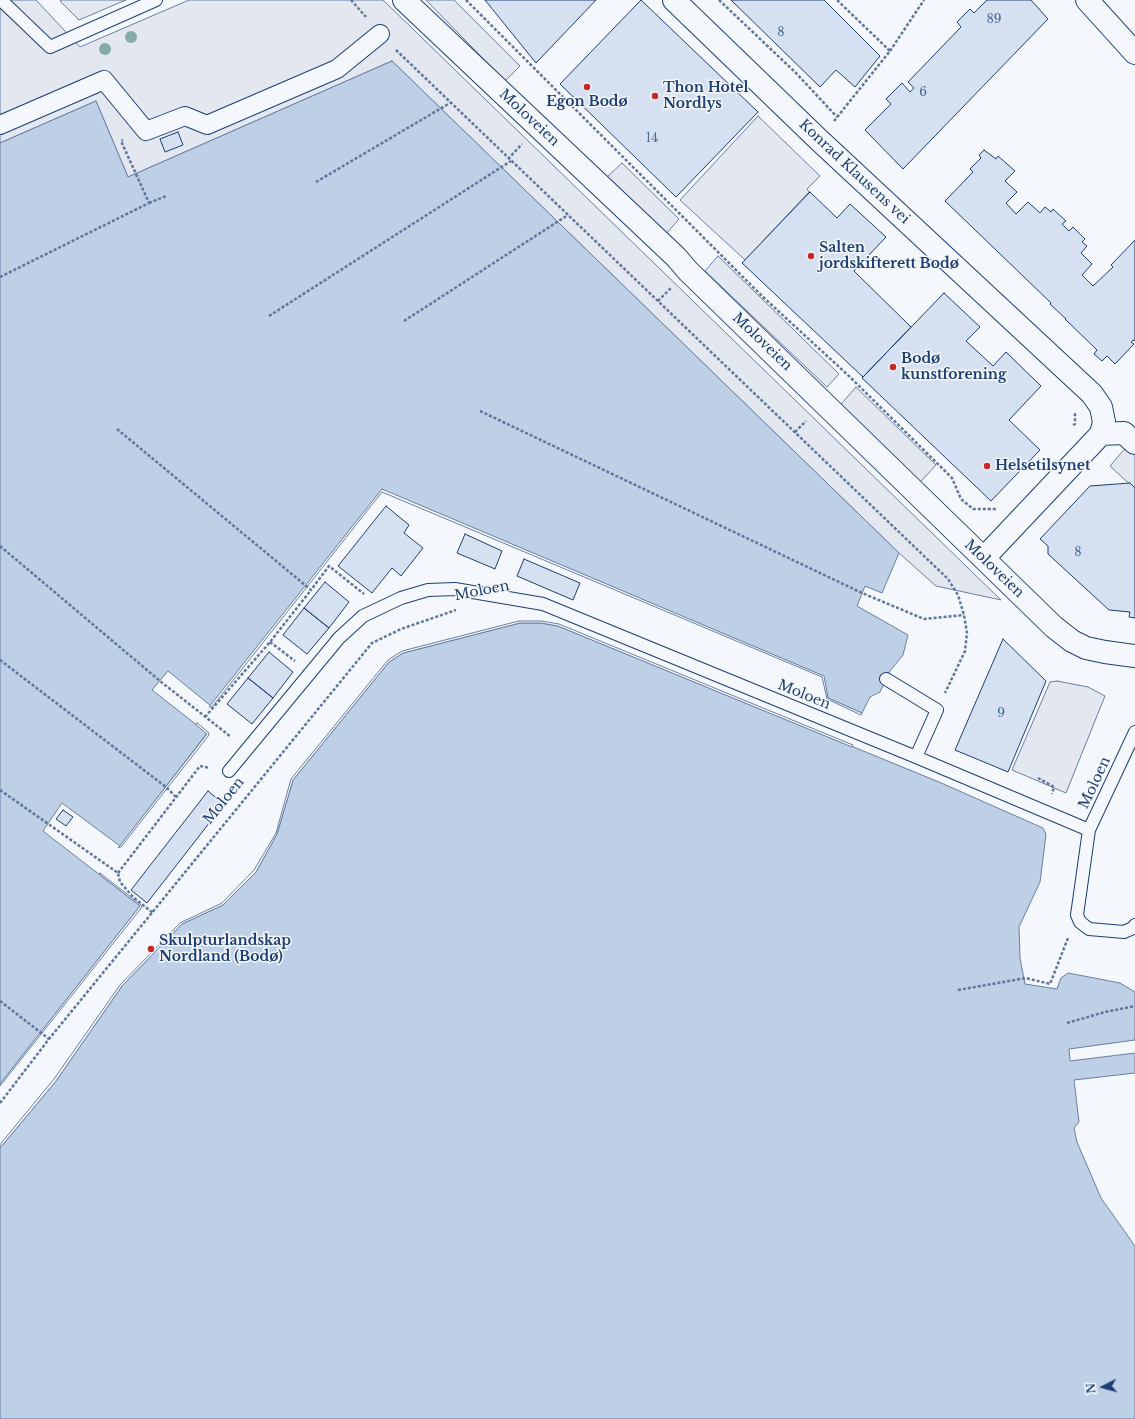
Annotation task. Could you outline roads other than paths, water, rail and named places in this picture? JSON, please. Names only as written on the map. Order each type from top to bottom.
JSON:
[{"type":"street","name":"Moloveien","points":[[404,0],[676,257],[688,271],[1054,627],[1072,641],[1086,648],[1135,656]]},
{"type":"street","name":"Konrad Klausens vei","points":[[674,0],[819,140],[1092,394],[1101,407],[1104,422],[1101,434]]},
{"type":"street","points":[[1087,0],[1135,53]]},
{"type":"street","points":[[0,125],[104,80],[146,131],[185,116],[207,125],[337,70],[380,34]]},
{"type":"street","points":[[984,558],[1101,434],[1124,433],[1135,443]]},
{"type":"lane","points":[[1,0],[50,47],[156,0]]},
{"type":"lane","name":"Moloen","points":[[229,771],[339,638],[363,616],[401,598],[428,590],[455,589],[543,604],[916,757],[1089,830],[1135,732]]},
{"type":"lane","points":[[886,679],[937,710],[916,757]]},
{"type":"lane","points":[[1089,830],[1077,915],[1080,922],[1089,929],[1124,932],[1133,928],[1135,925]]},
{"type":"water","points":[[392,61],[899,553],[882,593],[865,586],[857,606],[908,635],[903,655],[890,671],[880,692],[870,697],[862,713],[828,698],[823,676],[382,490],[211,706],[168,671],[152,690],[207,733],[120,846],[62,803],[43,831],[140,906],[0,1084],[0,143],[96,101],[128,177]]},
{"type":"water","points":[[520,623],[541,623],[558,626],[939,782],[1043,828],[1046,834],[1040,882],[1019,927],[1020,958],[1025,984],[1057,989],[1061,978],[1068,973],[1120,983],[1135,992],[1135,1040],[1069,1049],[1070,1061],[1135,1053],[1135,1073],[1074,1080],[1079,1122],[1074,1128],[1077,1142],[1101,1198],[1135,1246],[1135,1419],[0,1419],[0,1148],[56,1081],[122,986],[182,924],[223,905],[256,872],[277,834],[293,780],[389,662],[403,653]]},
{"type":"place","name":"Egon Bodø","points":[[587,87]]},
{"type":"place","name":"Thon Hotel Nordlys","points":[[655,96]]},
{"type":"place","name":"Salten jordskifterett Bodø","points":[[811,256]]},
{"type":"place","name":"Bodø kunstforening","points":[[893,367]]},
{"type":"place","name":"Helsetilsynet","points":[[987,466]]},
{"type":"place","name":"Skulpturlandskap Nordland (Bodø)","points":[[151,949]]}]
